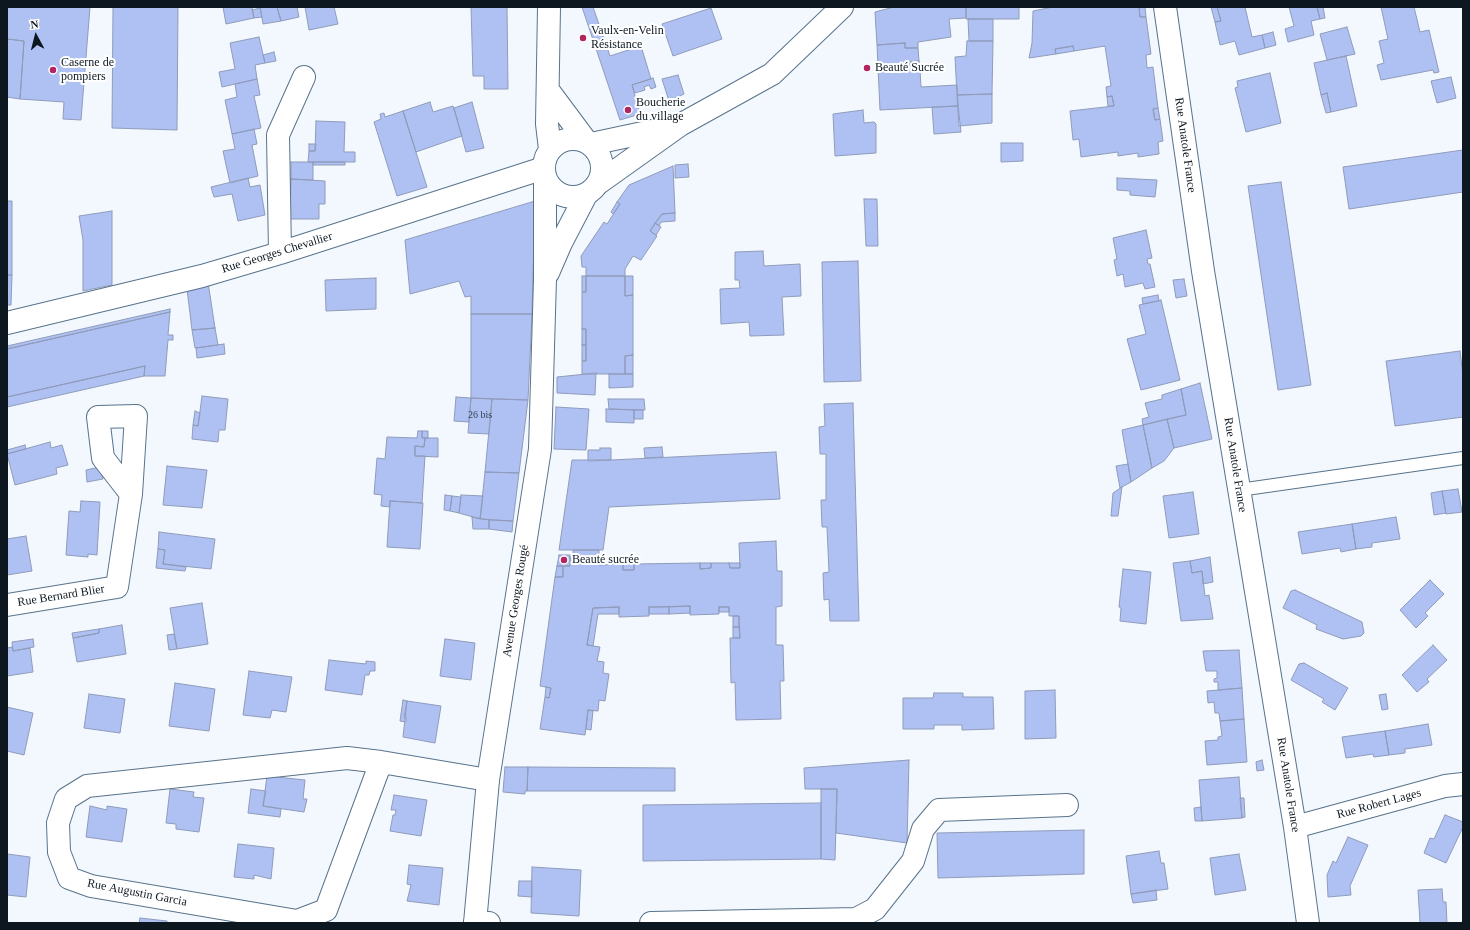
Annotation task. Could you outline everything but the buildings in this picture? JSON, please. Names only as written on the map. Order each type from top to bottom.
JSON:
[{"type":"street","name":"Avenue Georges Rougé","points":[[475,923],[488,780],[540,449],[545,279],[549,7]]},
{"type":"street","name":"Avenue Georges Rougé","points":[[545,279],[561,243],[593,188],[680,125],[772,74],[842,7]]},
{"type":"street","name":"Rue Anatole France","points":[[1165,7],[1203,271],[1294,827],[1308,923]]},
{"type":"street","points":[[280,253],[278,135],[304,77]]},
{"type":"street","points":[[548,90],[589,143],[600,154],[603,163],[603,173],[593,188],[576,197],[566,197],[557,193],[550,186],[546,165],[558,143],[566,139],[576,138],[589,143]]},
{"type":"street","name":"Avenue Georges Rougé","points":[[589,143],[680,125]]},
{"type":"street","name":"Rue Georges Chevallier","points":[[7,323],[202,276],[280,253],[546,165]]},
{"type":"street","name":"Rue Bernard Blier","points":[[7,605],[117,587],[131,494]]},
{"type":"street","name":"Rue Augustin Garcia","points":[[381,762],[326,910],[297,921],[90,886],[69,878],[59,852],[58,824],[66,799],[87,786],[346,758],[381,762],[488,780]]},
{"type":"street","name":"Rue Robert Lages","points":[[1294,827],[1445,786],[1463,784]]},
{"type":"street","points":[[651,923],[856,920],[875,916],[913,861],[923,829],[939,810],[1067,805]]},
{"type":"street","points":[[475,923],[489,923]]},
{"type":"lane","points":[[1239,490],[1463,458]]},
{"type":"place","name":"Vaulx-en-Velin Résistance","points":[[583,38]]},
{"type":"place","name":"Beauté Sucrée","points":[[867,68]]},
{"type":"place","name":"Caserne de pompiers","points":[[53,70]]},
{"type":"place","name":"Boucherie du village","points":[[628,110]]},
{"type":"place","name":"Beauté sucrée","points":[[564,560]]}]
